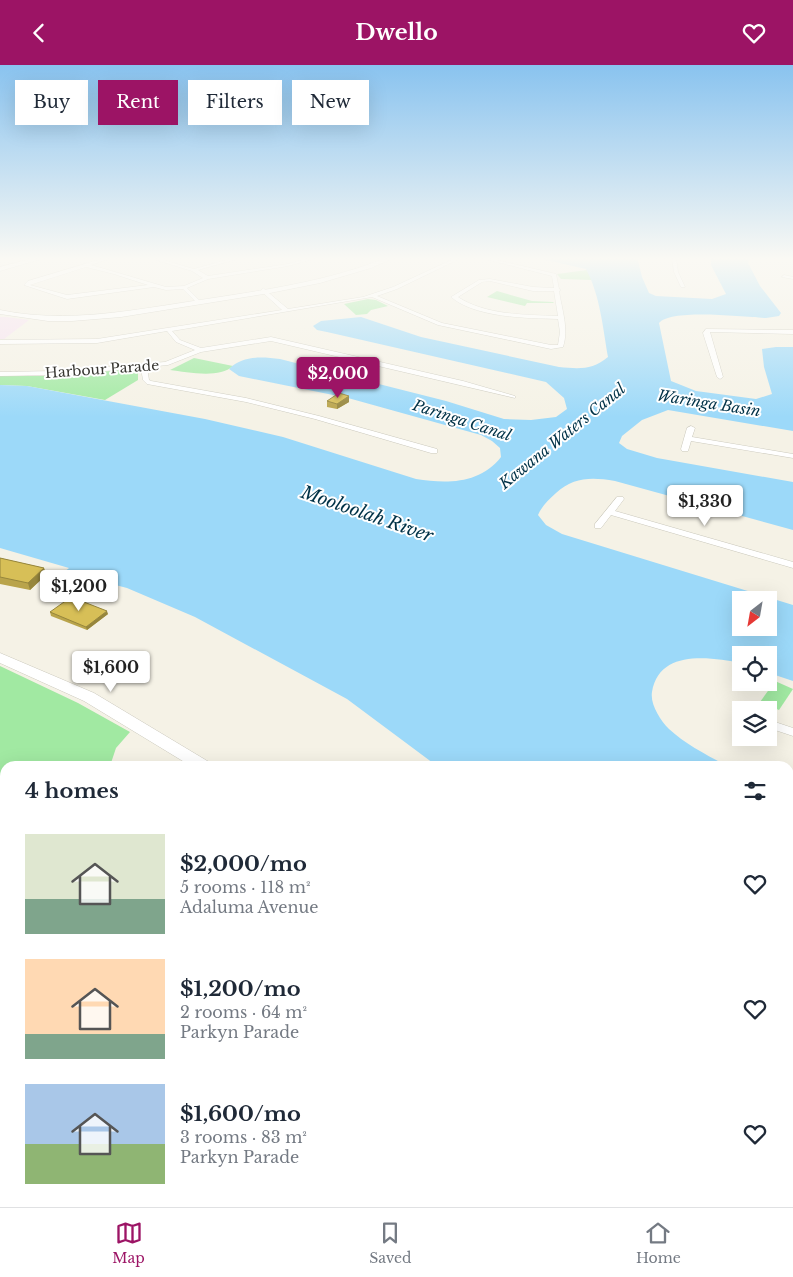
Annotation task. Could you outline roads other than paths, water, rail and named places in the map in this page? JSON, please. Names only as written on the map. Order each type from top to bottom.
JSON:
[{"type":"main road","points":[[1,313],[49,318],[97,315],[131,310]]},
{"type":"main road","points":[[0,658],[83,694],[195,761]]},
{"type":"street","points":[[0,343],[89,342],[291,310]]},
{"type":"street","points":[[407,310],[440,324],[557,347],[562,344],[561,310]]},
{"type":"street","points":[[495,310],[524,316],[562,318]]},
{"type":"street","points":[[169,330],[178,341],[200,350]]},
{"type":"street","points":[[720,377],[706,333],[708,330],[793,332]]},
{"type":"street","name":"Harbour Parade","points":[[0,374],[56,373],[171,363],[200,350],[262,339],[277,340],[464,383],[513,397]]},
{"type":"street","points":[[144,366],[146,381],[149,383],[246,400],[317,417],[434,451]]},
{"type":"street","points":[[684,449],[691,428]]},
{"type":"street","points":[[688,438],[793,456]]},
{"type":"street","points":[[598,526],[620,499]]},
{"type":"street","points":[[610,512],[793,565]]},
{"type":"street","points":[[777,726],[793,731]]},
{"type":"water","points":[[600,310],[779,310],[781,313],[779,316],[766,318],[693,315],[666,318],[659,323],[671,381],[696,391],[756,399],[772,394],[764,367],[762,349],[793,347],[793,431],[668,410],[642,420],[622,436],[619,443],[627,449],[657,458],[793,482],[793,530],[615,481],[598,479],[583,479],[569,484],[546,503],[538,515],[546,525],[562,534],[747,591],[732,591],[732,636],[778,636],[778,600],[793,605],[793,681],[777,676],[777,646],[732,646],[732,662],[701,658],[688,659],[675,662],[664,668],[657,678],[652,697],[659,717],[675,734],[718,761],[430,761],[347,699],[195,617],[127,588],[100,581],[63,594],[51,586],[69,568],[0,548],[0,385],[27,386],[205,419],[283,437],[416,479],[451,481],[462,480],[483,473],[501,457],[500,448],[481,435],[348,398],[239,376],[229,369],[234,364],[247,359],[280,359],[446,401],[504,419],[531,420],[556,417],[567,409],[564,398],[546,382],[317,330],[313,326],[321,321],[361,317],[421,337],[559,367],[585,368],[597,364],[608,357]]},
{"type":"water label","name":"Waringa Basin","points":[[709,403]]},
{"type":"water label","name":"Paringa Canal","points":[[462,420]]},
{"type":"water label","name":"Kawana Waters Canal","points":[[562,436]]},
{"type":"water label","name":"Mooloolah River","points":[[367,514]]}]
